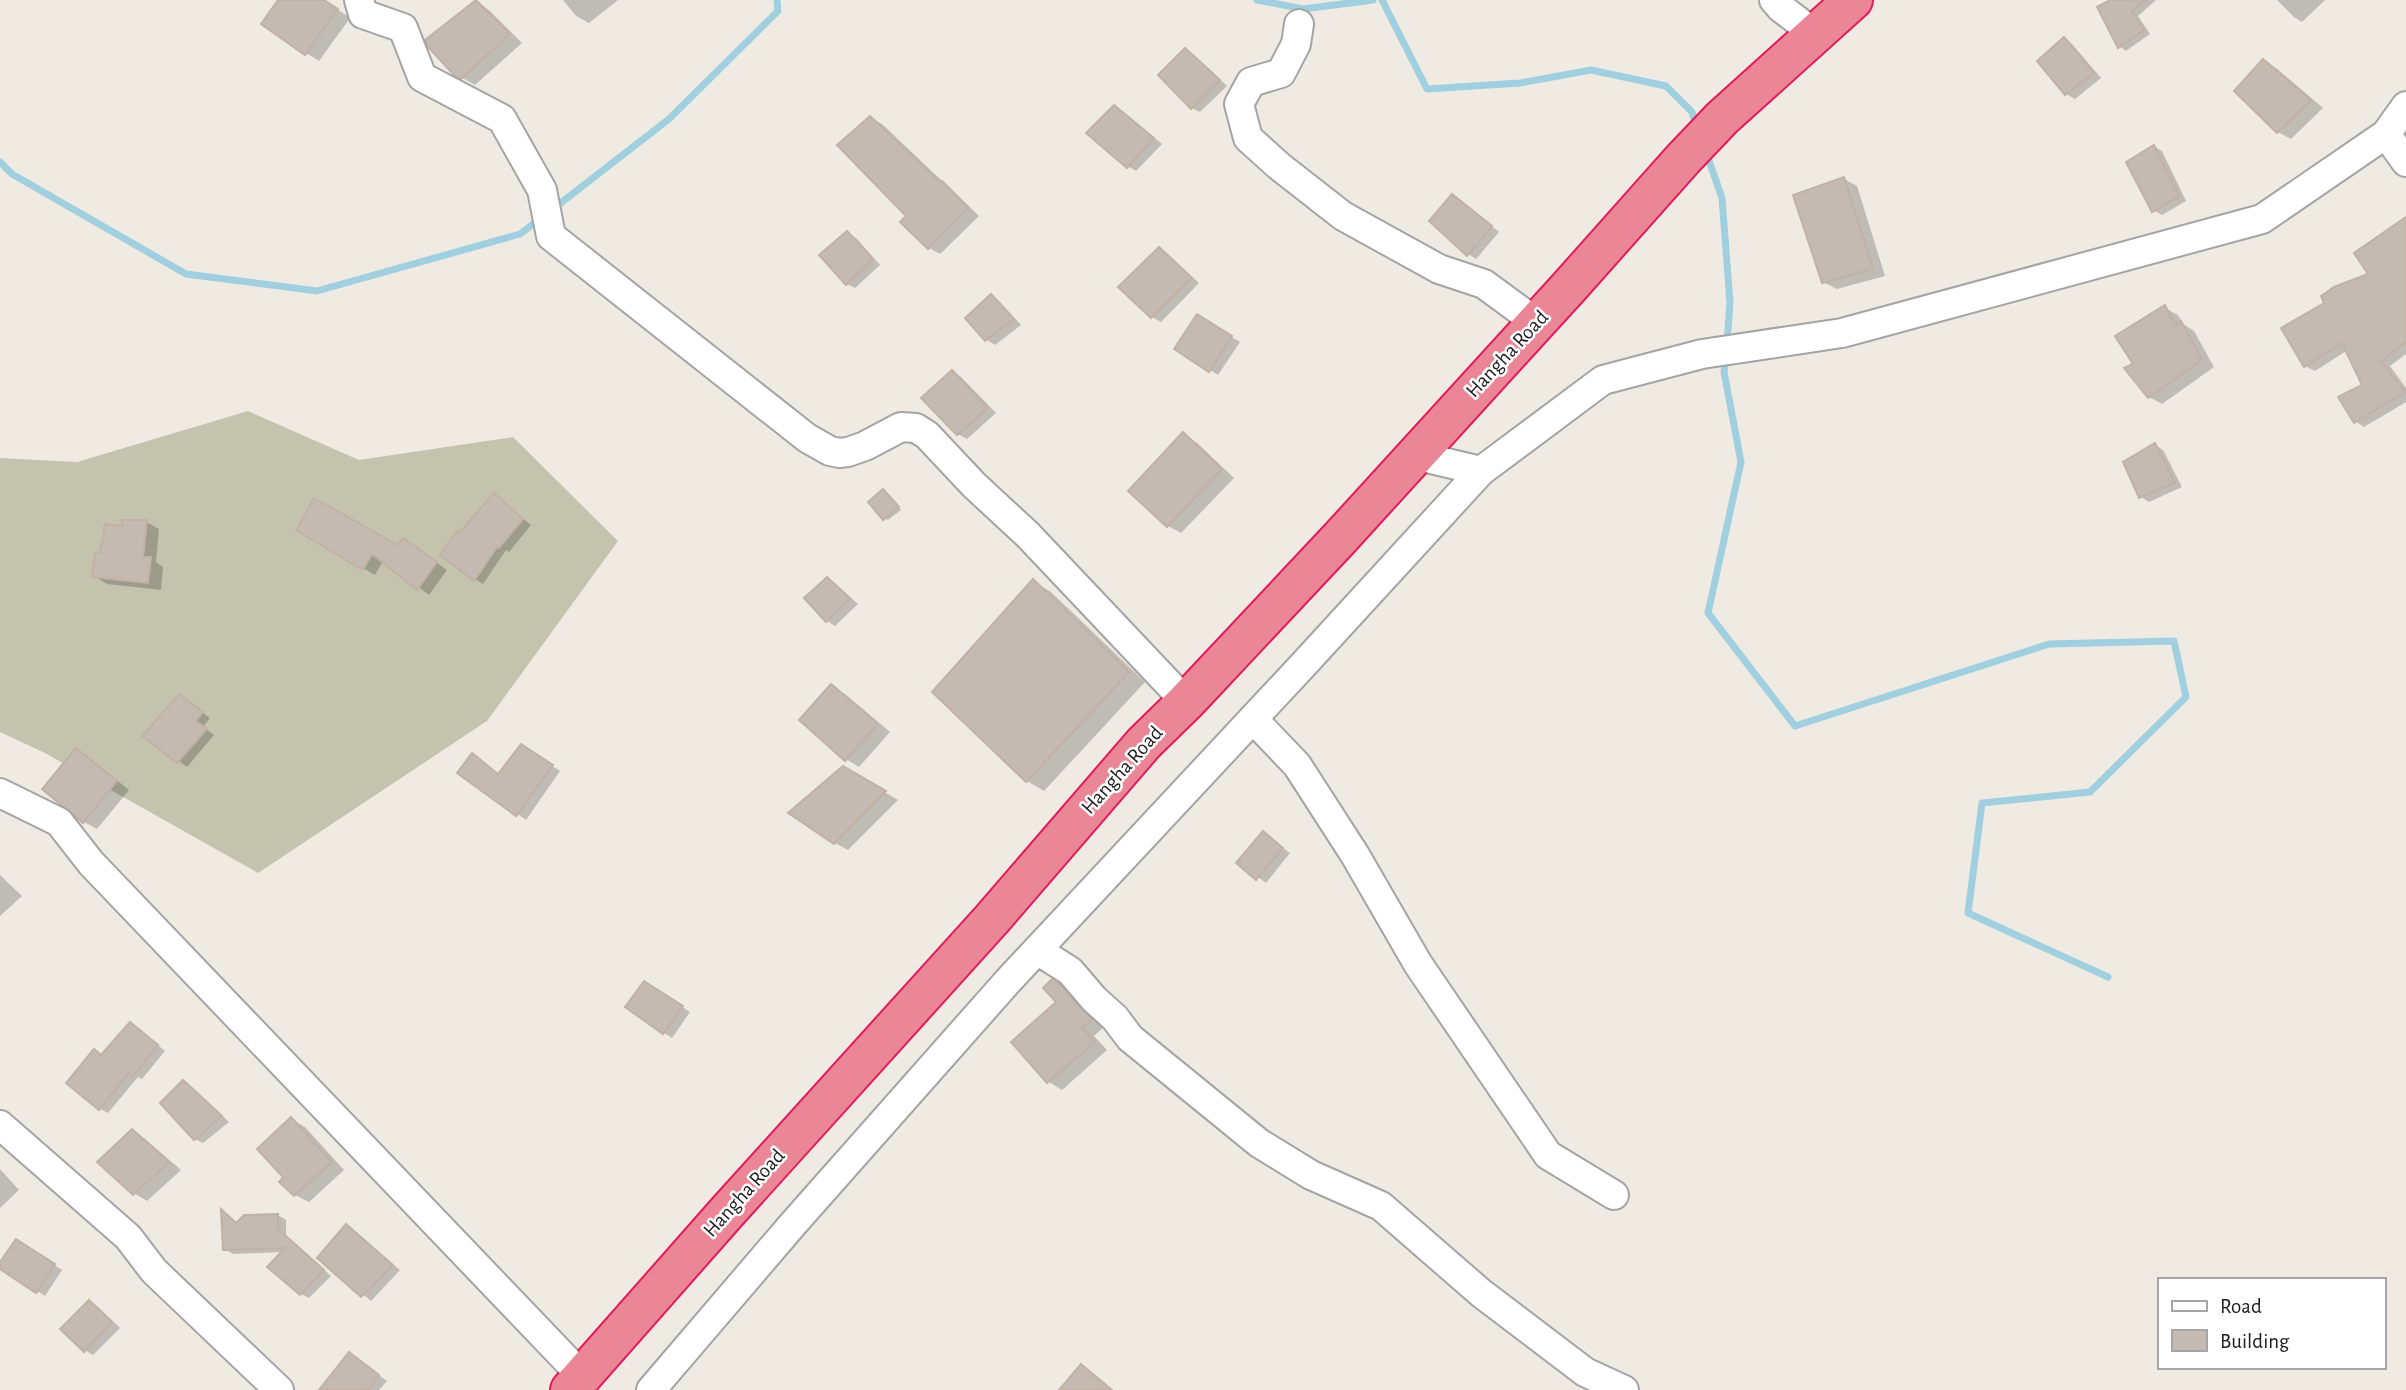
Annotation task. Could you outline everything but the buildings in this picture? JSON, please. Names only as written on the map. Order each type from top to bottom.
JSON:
[{"type":"highway","name":"Hangha Road","points":[[576,1383],[992,919],[1144,743],[1340,538],[1683,159],[1722,118],[1853,0]]},
{"type":"street","points":[[359,0],[363,13],[403,28],[422,77],[502,119],[542,190],[551,236],[807,438],[830,451],[848,452],[901,428],[916,428],[927,435],[974,485],[1028,535],[1186,702]]},
{"type":"street","points":[[1774,0],[1815,34]]},
{"type":"street","points":[[1299,24],[1296,44],[1281,72],[1251,82],[1238,104],[1248,138],[1343,216],[1439,269],[1484,284],[1536,323]]},
{"type":"street","points":[[651,1390],[793,1224],[1037,950],[1481,471],[1603,380],[1702,354],[1842,333],[2262,219],[2386,134],[2406,106]]},
{"type":"street","points":[[2386,134],[2406,162]]},
{"type":"street","points":[[1414,455],[1481,471]]},
{"type":"street","points":[[1253,719],[1297,765],[1355,855],[1418,964],[1548,1156],[1614,1195]]},
{"type":"street","points":[[0,793],[59,822],[91,863],[576,1383]]},
{"type":"street","points":[[1037,950],[1070,971],[1115,1018],[1130,1038],[1259,1143],[1311,1175],[1381,1206],[1481,1293],[1585,1373],[1624,1390]]},
{"type":"street","points":[[0,1125],[128,1237],[153,1271],[279,1390]]},
{"type":"shaded area","points":[[248,411],[359,460],[513,437],[618,541],[487,721],[258,873],[45,753],[0,732],[0,458],[77,462]]},
{"type":"waterway","points":[[553,209],[669,119],[778,11],[777,0]]},
{"type":"waterway","points":[[1257,0],[1303,9],[1373,0]]},
{"type":"waterway","points":[[1382,0],[1427,89],[1520,83],[1591,70],[1666,86],[1692,112],[1697,128]]},
{"type":"waterway","points":[[1706,152],[1722,198],[1730,303],[1727,343]]},
{"type":"waterway","points":[[0,162],[12,174],[186,274],[317,291],[520,234],[541,218]]},
{"type":"waterway","points":[[1726,355],[1724,372],[1741,462],[1708,613],[1795,726],[2049,644],[2174,641],[2186,697],[2090,792],[1982,803],[1968,913],[2108,977]]}]
